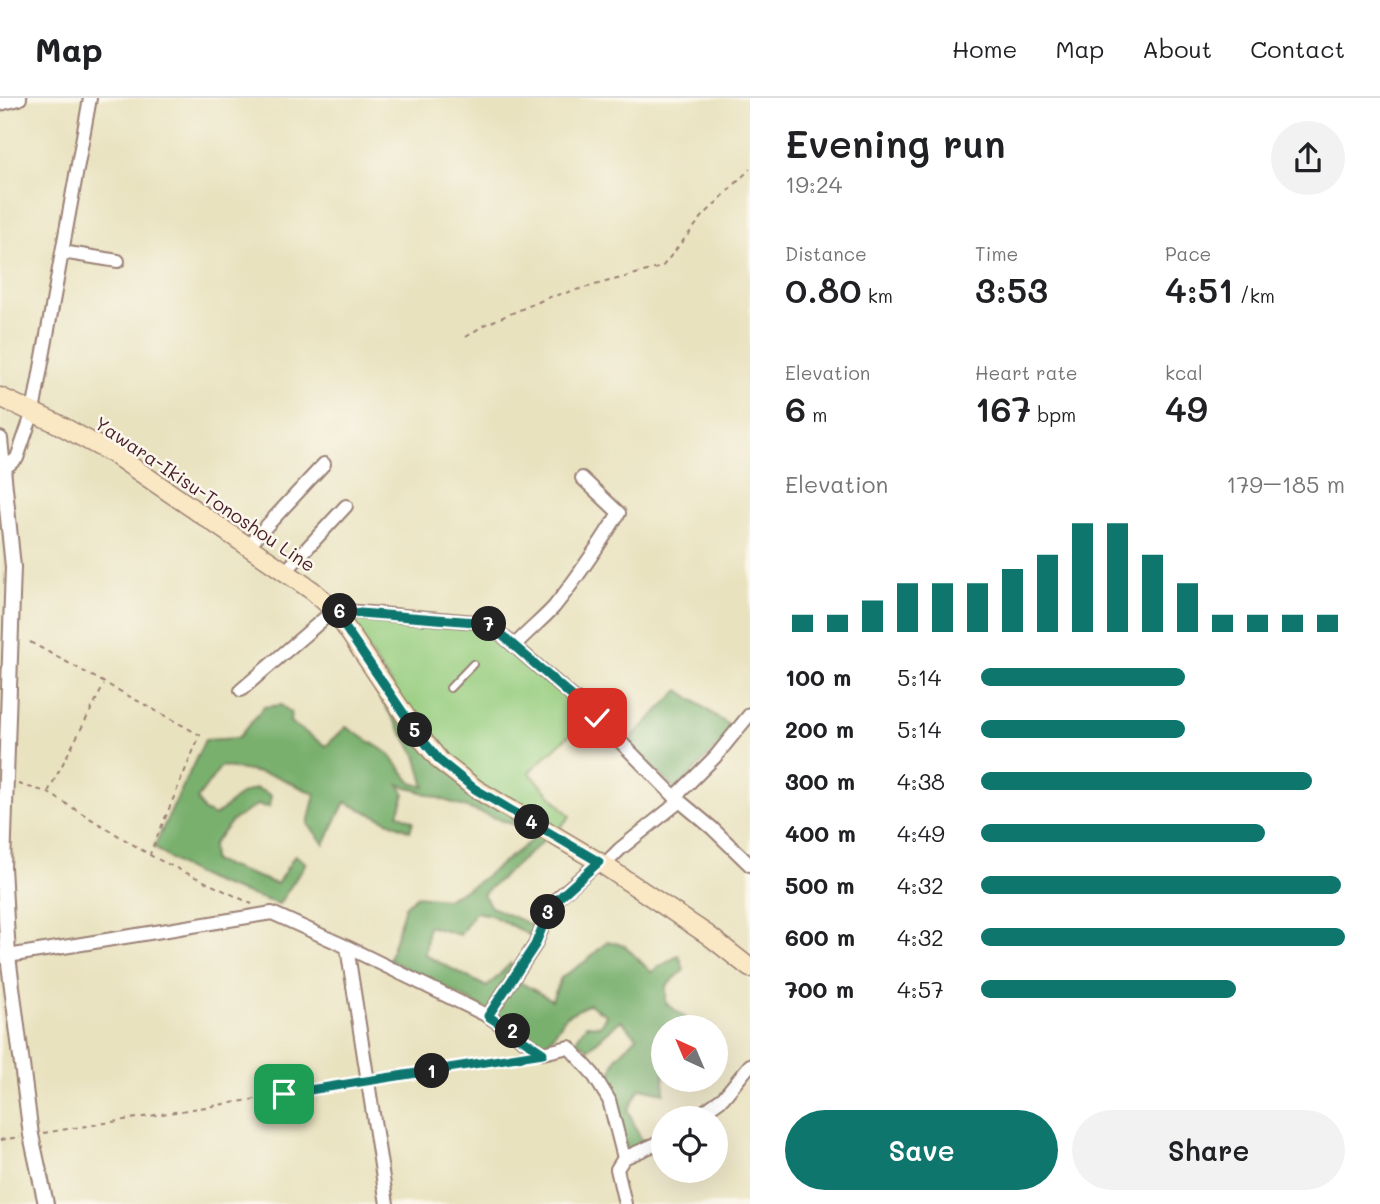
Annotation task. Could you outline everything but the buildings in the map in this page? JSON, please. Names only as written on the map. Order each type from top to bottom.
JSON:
[{"type":"main road","name":"Yawara-Ikisu-Tonoshou Line","points":[[0,397],[115,455],[313,591],[334,611],[417,733],[440,761],[475,789],[602,863],[708,935],[750,968]]},
{"type":"street","points":[[0,103],[19,98]]},
{"type":"street","points":[[4,469],[17,458],[33,412],[90,98]]},
{"type":"street","points":[[62,252],[118,261]]},
{"type":"street","points":[[0,439],[13,567],[4,867],[8,956],[31,1135],[46,1204]]},
{"type":"street","points":[[247,546],[324,464]]},
{"type":"street","points":[[515,645],[553,607],[592,556],[618,513],[582,478]]},
{"type":"street","points":[[285,572],[346,506]]},
{"type":"street","points":[[241,690],[334,611],[488,623],[597,718],[676,798],[750,865]]},
{"type":"street","points":[[488,1016],[535,945],[549,911],[560,897],[675,805],[680,792],[715,757],[750,714]]},
{"type":"street","points":[[8,956],[272,914],[347,947],[488,1016],[543,1053],[569,1047],[593,1074],[609,1100],[624,1158]]},
{"type":"street","points":[[347,947],[387,1204]]},
{"type":"street","points":[[712,1106],[723,1098],[750,1065]]},
{"type":"street","points":[[625,1204],[617,1169],[624,1158],[651,1146]]},
{"type":"lane","points":[[450,688],[473,664]]},
{"type":"path","points":[[466,337],[484,325],[550,297],[662,267],[703,216],[750,169]]},
{"type":"path","points":[[30,642],[200,736],[150,854]]},
{"type":"path","points":[[47,792],[105,684]]},
{"type":"path","points":[[6,782],[25,784],[47,792],[150,854],[272,914]]},
{"type":"path","points":[[0,1140],[543,1053]]},
{"type":"green space","points":[[357,615],[482,626],[590,716],[529,772],[570,816],[558,830],[481,786],[441,756],[349,623]]},
{"type":"green space","points":[[679,690],[734,729],[676,790],[627,742]]},
{"type":"green space","points":[[377,693],[387,698],[416,739],[527,825],[523,828],[399,784],[405,794],[398,814],[413,821],[410,831],[345,802],[324,844],[308,824],[315,794],[276,776],[221,766],[197,799],[204,811],[215,816],[241,794],[256,788],[271,795],[269,807],[257,805],[232,821],[212,845],[213,861],[277,884],[295,855],[306,863],[279,904],[198,875],[154,847],[205,740],[238,738],[264,707],[281,705],[291,713],[290,722],[326,746],[346,727],[388,753],[412,783],[425,787],[416,755]]},
{"type":"green space","points":[[541,833],[548,837],[483,894],[491,907],[538,928],[535,938],[491,915],[475,912],[460,935],[428,926],[425,955],[487,987],[511,963],[518,981],[552,1000],[561,978],[586,961],[608,941],[625,946],[651,972],[679,955],[684,970],[666,986],[666,1003],[682,1015],[651,1015],[651,1090],[640,1088],[628,1110],[644,1147],[629,1154],[607,1085],[616,1058],[637,1037],[621,1020],[588,1049],[576,1040],[586,1025],[600,1026],[606,1015],[589,1004],[566,1016],[545,1048],[492,1012],[389,960],[405,906],[416,896],[446,899],[474,885]]},
{"type":"route","points":[[284,1094],[543,1053],[538,1047],[488,1016],[535,945],[549,911],[560,897],[599,862],[475,789],[440,761],[417,733],[334,611],[488,623],[597,718]]}]
